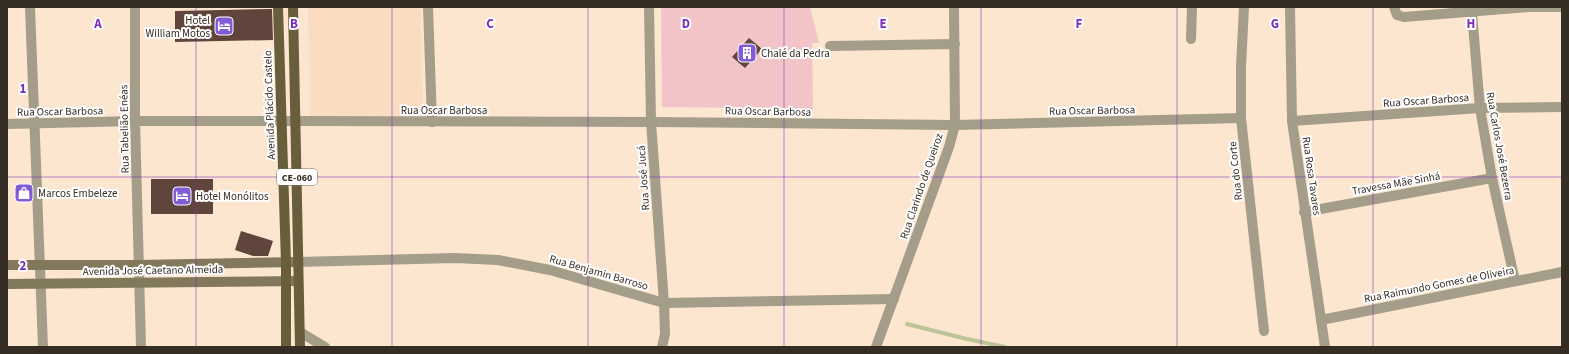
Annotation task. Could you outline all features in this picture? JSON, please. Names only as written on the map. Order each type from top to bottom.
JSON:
[{"type":"main road","name":"Avenida Plácido Castelo","points":[[278,7],[286,263],[286,347]]},
{"type":"main road","name":"CE-060","points":[[293,7],[300,347]]},
{"type":"main road","name":"Avenida José Caetano Almeida","points":[[7,265],[139,265],[298,262]]},
{"type":"main road","name":"Avenida José Caetano Almeida","points":[[7,284],[298,281]]},
{"type":"street","points":[[30,7],[43,347]]},
{"type":"street","name":"Rua Tabelião Enéas","points":[[135,7],[135,121],[141,347]]},
{"type":"street","points":[[428,7],[432,122]]},
{"type":"street","name":"Rua José Jucá","points":[[649,7],[651,122],[664,302],[664,334],[662,347]]},
{"type":"street","name":"Rua Clarindo de Queiroz","points":[[876,347],[949,147],[955,125],[954,7]]},
{"type":"street","points":[[1191,39],[1192,7]]},
{"type":"street","name":"Rua do Corte","points":[[1244,7],[1241,67],[1241,118],[1264,331]]},
{"type":"street","name":"Rua Rosa Tavares","points":[[1290,7],[1292,121],[1304,212],[1325,347]]},
{"type":"street","points":[[1394,7],[1397,15],[1404,17],[1472,13],[1529,7],[1562,7]]},
{"type":"street","name":"Rua Carlos José Bezerra","points":[[1472,13],[1480,108],[1492,178],[1514,281]]},
{"type":"street","points":[[830,46],[955,44]]},
{"type":"street","name":"Rua Oscar Barbosa","points":[[1292,121],[1480,108],[1562,107]]},
{"type":"street","name":"Rua Oscar Barbosa","points":[[7,124],[135,121],[295,121],[955,125],[1241,118]]},
{"type":"street","name":"Travessa Mãe Sinhá","points":[[1304,212],[1492,178]]},
{"type":"street","name":"Rua Benjamin Barroso","points":[[298,262],[455,258],[498,260],[550,270],[664,302],[894,299]]},
{"type":"street","name":"Rua Raimundo Gomes de Oliveira","points":[[1321,320],[1562,272]]},
{"type":"street","points":[[300,332],[325,347]]},
{"type":"street","points":[[656,347],[664,334]]},
{"type":"shaded area","points":[[308,7],[421,7],[423,115],[310,118]]},
{"type":"shaded area","points":[[661,7],[810,7],[819,43],[812,43],[813,109],[662,107]]},
{"type":"building","name":"Hotel William Motos","points":[[272,9],[273,40],[175,42],[175,11]]},
{"type":"building","name":"Chalé da Pedra","points":[[749,38],[762,49],[745,68],[732,57]]},
{"type":"building","name":"Hotel Monólitos","points":[[151,179],[213,179],[213,214],[151,214]]},
{"type":"building","points":[[241,231],[273,241],[268,256],[253,256],[235,250]]},
{"type":"waterway","points":[[907,324],[1005,347]]},
{"type":"place","name":"Hotel William Motos","points":[[224,26]]},
{"type":"place","name":"Chalé da Pedra","points":[[747,53]]},
{"type":"place","name":"Marcos Embeleze","points":[[24,193]]},
{"type":"place","name":"Hotel Monólitos","points":[[182,196]]}]
